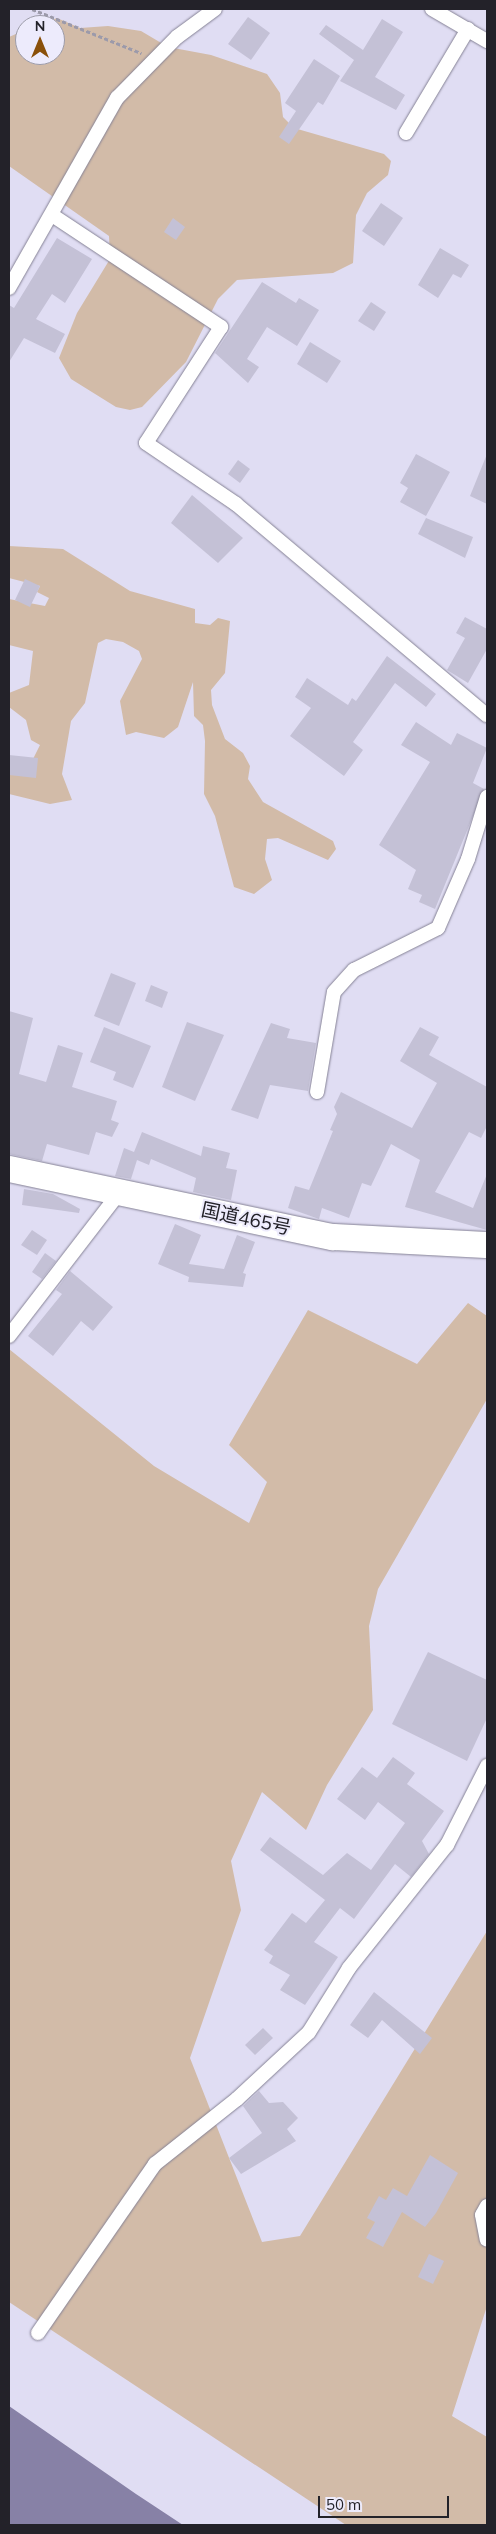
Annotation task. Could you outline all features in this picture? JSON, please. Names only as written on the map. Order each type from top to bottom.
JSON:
[{"type":"highway","name":"国道465号","points":[[9,1169],[333,1237],[487,1245]]},
{"type":"street","points":[[9,288],[117,98],[155,59],[215,9]]},
{"type":"street","points":[[432,9],[487,41]]},
{"type":"street","points":[[406,133],[468,29]]},
{"type":"street","points":[[52,215],[221,327],[146,443],[236,504],[487,715]]},
{"type":"street","points":[[317,1092],[334,992],[354,970],[438,928],[468,859],[487,797]]},
{"type":"street","points":[[9,1336],[120,1193]]},
{"type":"street","points":[[38,2333],[155,2164],[237,2099],[308,2032],[349,1968],[447,1845],[487,1766]]},
{"type":"street","points":[[487,2206],[482,2215],[487,2240]]},
{"type":"path","points":[[32,9],[155,59]]},
{"type":"shaded area","points":[[65,21],[80,28],[108,26],[141,31],[168,47],[211,55],[267,74],[280,93],[283,117],[294,128],[384,154],[391,161],[388,175],[367,193],[356,215],[353,263],[333,273],[237,280],[218,299],[186,362],[142,407],[130,410],[116,407],[71,379],[59,358],[77,313],[110,259],[109,236],[9,166],[9,37],[15,34],[15,65],[65,65]]},
{"type":"shaded area","points":[[9,546],[63,549],[130,591],[195,609],[195,623],[210,625],[218,618],[230,621],[225,673],[211,690],[212,705],[225,739],[243,753],[250,766],[248,779],[263,802],[333,841],[336,849],[328,860],[278,838],[267,839],[265,859],[272,880],[254,894],[234,887],[215,816],[204,794],[205,741],[203,725],[194,716],[193,682],[178,727],[164,738],[136,732],[126,735],[120,701],[142,659],[139,651],[123,642],[106,639],[98,643],[85,703],[71,721],[62,774],[72,800],[50,804],[9,794],[9,770],[33,759],[40,745],[31,740],[26,720],[9,707],[9,693],[29,685],[33,651],[9,645],[9,599],[45,606],[49,598],[37,592],[40,586],[9,578]]},
{"type":"shaded area","points":[[468,1303],[487,1316],[487,1399],[378,1589],[369,1626],[373,1710],[327,1785],[306,1830],[262,1792],[231,1861],[241,1910],[190,2058],[262,2242],[300,2236],[487,1931],[487,2306],[452,2416],[487,2437],[487,2525],[346,2525],[9,2302],[9,1349],[154,1466],[249,1523],[267,1482],[229,1445],[308,1310],[417,1364]]},
{"type":"shaded area","points":[[9,2406],[136,2494],[183,2525],[9,2525]]},
{"type":"building","points":[[248,17],[270,33],[251,60],[228,44]]},
{"type":"building","points":[[382,19],[403,32],[375,77],[405,95],[396,110],[340,81],[354,60],[319,34],[326,25],[363,50]]},
{"type":"building","points":[[314,59],[340,76],[323,105],[318,102],[289,144],[279,137],[296,111],[285,103]]},
{"type":"building","points":[[381,203],[403,218],[384,246],[362,231]]},
{"type":"building","points":[[173,218],[185,227],[176,240],[164,232]]},
{"type":"building","points":[[57,238],[92,259],[65,303],[52,294],[36,319],[65,334],[55,353],[24,338],[9,362],[9,305],[14,308]]},
{"type":"building","points":[[440,248],[469,265],[461,278],[453,274],[438,298],[418,285]]},
{"type":"building","points":[[262,282],[296,303],[299,298],[319,310],[297,346],[267,327],[247,359],[259,367],[248,383],[215,353]]},
{"type":"building","points":[[371,302],[386,312],[374,331],[358,321]]},
{"type":"building","points":[[310,342],[341,361],[327,383],[297,364]]},
{"type":"building","points":[[416,454],[450,472],[426,516],[400,502],[408,488],[400,483]]},
{"type":"building","points":[[487,454],[487,504],[470,496]]},
{"type":"building","points":[[238,460],[250,469],[240,483],[228,474]]},
{"type":"building","points":[[192,495],[243,538],[218,563],[171,523]]},
{"type":"building","points":[[426,518],[473,537],[465,558],[418,534]]},
{"type":"building","points":[[25,579],[40,586],[30,607],[15,600]]},
{"type":"building","points":[[465,617],[487,629],[487,649],[468,683],[447,670],[465,638],[456,633]]},
{"type":"building","points":[[387,656],[436,694],[426,707],[395,683],[353,742],[363,750],[344,776],[290,736],[311,708],[295,697],[307,678],[348,705],[352,698],[356,701]]},
{"type":"building","points":[[416,722],[451,745],[457,733],[487,748],[473,783],[484,789],[435,909],[419,902],[422,895],[408,889],[416,870],[379,845],[430,762],[401,745]]},
{"type":"building","points":[[9,755],[38,758],[36,778],[9,775]]},
{"type":"building","points":[[111,973],[136,983],[119,1026],[94,1016]]},
{"type":"building","points":[[151,985],[168,992],[162,1008],[145,1001]]},
{"type":"building","points":[[9,1011],[33,1018],[19,1074],[46,1082],[58,1045],[83,1053],[72,1087],[117,1101],[111,1120],[119,1123],[112,1137],[96,1132],[89,1155],[47,1144],[42,1161],[9,1154]]},
{"type":"building","points":[[187,1022],[224,1035],[195,1101],[162,1087]]},
{"type":"building","points":[[271,1023],[290,1029],[287,1038],[316,1043],[308,1091],[270,1085],[258,1119],[231,1110]]},
{"type":"building","points":[[104,1027],[151,1046],[133,1088],[113,1080],[116,1072],[90,1062]]},
{"type":"building","points":[[420,1027],[439,1037],[429,1055],[487,1087],[487,1126],[481,1138],[469,1132],[435,1192],[473,1208],[487,1174],[487,1230],[405,1207],[420,1160],[391,1144],[371,1186],[362,1183],[349,1218],[322,1208],[319,1219],[288,1208],[295,1186],[309,1190],[333,1131],[330,1130],[337,1114],[334,1107],[341,1092],[412,1128],[437,1083],[400,1061]]},
{"type":"building","points":[[142,1132],[201,1156],[203,1146],[230,1153],[226,1168],[237,1170],[231,1200],[193,1192],[196,1178],[151,1159],[149,1165],[137,1160],[131,1179],[115,1176],[124,1148],[134,1152]]},
{"type":"building","points":[[24,1189],[53,1194],[80,1209],[79,1213],[22,1205]]},
{"type":"building","points":[[175,1224],[201,1235],[189,1264],[224,1269],[237,1235],[255,1242],[243,1273],[246,1274],[243,1287],[188,1282],[189,1277],[158,1264]]},
{"type":"building","points":[[32,1230],[47,1240],[37,1255],[21,1245]]},
{"type":"building","points":[[45,1253],[56,1261],[42,1279],[32,1272]]},
{"type":"building","points":[[70,1271],[113,1307],[93,1331],[81,1321],[53,1356],[28,1336],[62,1294],[56,1290]]},
{"type":"building","points":[[428,1652],[487,1680],[487,1718],[467,1761],[392,1724]]},
{"type":"building","points":[[393,1757],[415,1773],[407,1784],[444,1811],[422,1841],[429,1854],[411,1877],[395,1864],[354,1919],[340,1908],[314,1942],[338,1957],[305,2005],[280,1990],[290,1975],[269,1963],[273,1956],[264,1950],[292,1913],[306,1923],[325,1900],[260,1850],[270,1837],[323,1875],[347,1853],[371,1870],[405,1823],[378,1802],[365,1820],[337,1799],[362,1767],[377,1778]]},
{"type":"building","points":[[374,1992],[432,2038],[420,2054],[382,2020],[368,2038],[350,2025]]},
{"type":"building","points":[[263,2028],[273,2038],[255,2055],[245,2045]]},
{"type":"building","points":[[259,2091],[269,2103],[283,2102],[298,2118],[287,2129],[296,2141],[241,2174],[229,2158],[262,2133],[243,2106]]},
{"type":"building","points":[[430,2155],[458,2173],[436,2213],[425,2227],[402,2212],[383,2247],[366,2238],[375,2222],[367,2218],[379,2196],[386,2200],[393,2188],[407,2196]]},
{"type":"building","points":[[429,2254],[444,2261],[433,2284],[418,2277]]}]
